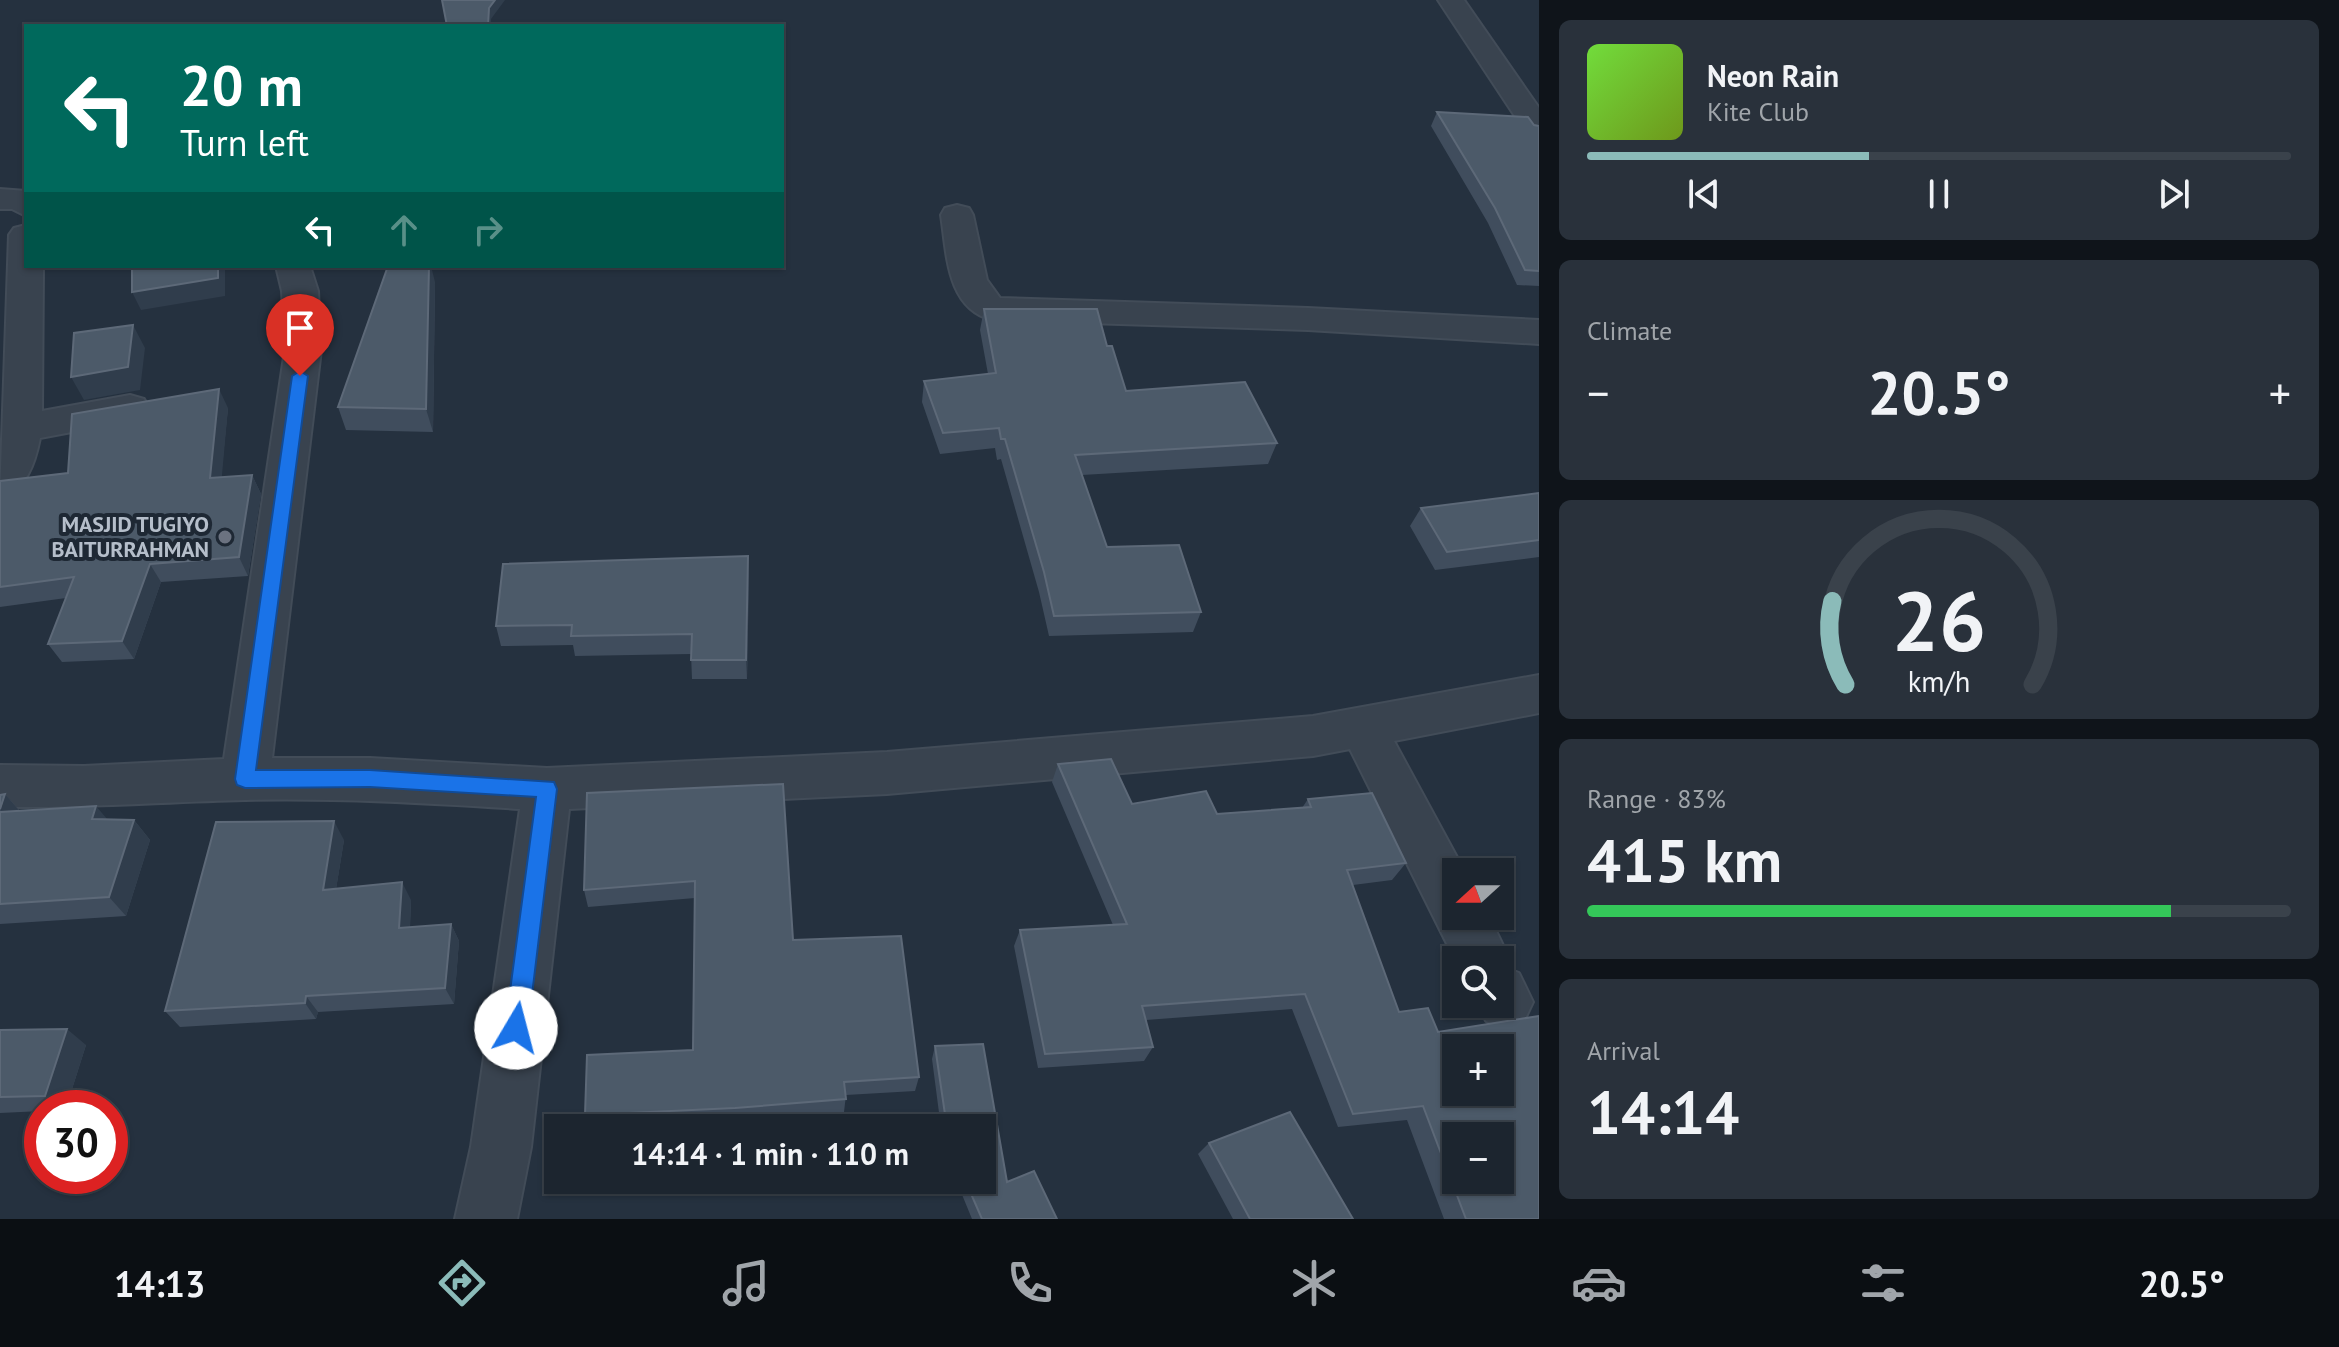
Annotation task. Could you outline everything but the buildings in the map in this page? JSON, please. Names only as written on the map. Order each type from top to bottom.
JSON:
[{"type":"street","points":[[1451,0],[1539,130]]},
{"type":"street","points":[[0,199],[24,200]]},
{"type":"street","points":[[957,215],[971,287],[980,303],[992,309],[1308,319],[1539,332]]},
{"type":"street","points":[[0,484],[9,474],[18,452],[22,428],[26,268]]},
{"type":"street","points":[[245,779],[303,350],[300,291],[294,268]]},
{"type":"street","points":[[22,428],[161,403]]},
{"type":"street","points":[[0,786],[84,787],[245,779],[370,779],[547,789],[903,771],[1313,736],[1539,694]]},
{"type":"street","points":[[1362,726],[1442,880]]},
{"type":"street","points":[[486,1219],[501,1147],[547,789]]},
{"type":"place","name":"MASJID TUGIYO BAITURRAHMAN","points":[[225,537]]},
{"type":"route","points":[[300,376],[245,779],[370,779],[547,789],[516,1028]]}]
